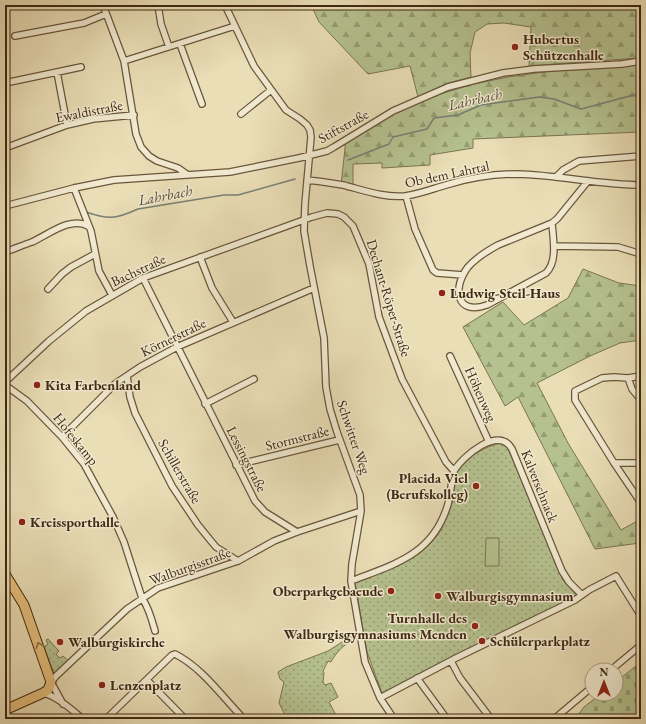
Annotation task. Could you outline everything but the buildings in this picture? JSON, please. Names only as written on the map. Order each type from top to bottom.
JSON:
[{"type":"main road","points":[[5,574],[24,605],[52,682],[48,690],[43,693],[5,710]]},
{"type":"street","points":[[103,5],[124,61],[138,142],[144,152],[156,160],[178,168],[188,175]]},
{"type":"street","points":[[158,5],[161,24],[168,47]]},
{"type":"street","points":[[225,5],[254,66],[271,90],[241,114]]},
{"type":"street","points":[[15,36],[84,23],[106,14]]},
{"type":"street","points":[[124,61],[235,26]]},
{"type":"street","points":[[180,44],[202,104]]},
{"type":"street","name":"Stiftstraße","points":[[5,206],[74,188],[114,180],[230,172],[309,156],[327,151],[393,112],[448,86],[488,76],[534,69],[622,64],[641,61]]},
{"type":"street","points":[[5,83],[81,67]]},
{"type":"street","points":[[57,72],[67,125]]},
{"type":"street","name":"Schwitter Weg","points":[[271,90],[286,110],[304,121],[309,127],[311,134],[304,221],[310,266],[324,338],[330,409],[339,440],[359,489],[360,495],[361,511],[352,564],[351,581],[364,656],[380,698],[394,719]]},
{"type":"street","name":"Ewaldistraße","points":[[5,148],[67,125],[134,115]]},
{"type":"street","points":[[556,177],[563,170],[579,160],[641,156]]},
{"type":"street","name":"Ob dem Lahrtal","points":[[307,180],[341,185],[383,195],[406,196],[420,194],[486,176],[518,174],[626,185],[641,185]]},
{"type":"street","points":[[552,223],[554,246],[551,265],[546,273],[487,305],[478,308],[468,307],[462,302],[459,294],[460,282],[463,275],[475,261],[491,249],[552,223],[588,181]]},
{"type":"street","points":[[74,188],[91,231],[99,271],[112,295]]},
{"type":"street","points":[[406,196],[415,229],[433,270],[437,273],[463,275]]},
{"type":"street","name":"Dechant-Röper-Straße","points":[[304,221],[333,213],[344,217],[353,226],[369,264],[379,317],[402,379],[446,462],[454,471]]},
{"type":"street","name":"Bachstraße","points":[[5,384],[49,341],[86,312],[112,295],[143,278],[304,221]]},
{"type":"street","points":[[5,252],[69,224],[83,223],[88,226]]},
{"type":"street","points":[[554,246],[618,247],[641,254]]},
{"type":"street","points":[[48,289],[71,267],[95,254]]},
{"type":"street","points":[[200,257],[212,288],[233,322]]},
{"type":"street","name":"Lessingstraße","points":[[143,278],[250,494],[259,506],[273,518],[297,532]]},
{"type":"street","name":"Körnerstraße","points":[[62,438],[116,383],[140,367],[177,347],[314,288]]},
{"type":"street","name":"Höhenweg","points":[[450,356],[489,442]]},
{"type":"street","name":"Schillerstraße","points":[[127,376],[134,413],[172,486],[198,525],[211,541],[238,562]]},
{"type":"street","points":[[640,502],[575,400],[575,391],[602,378],[628,378],[641,376]]},
{"type":"street","points":[[628,378],[632,389],[641,400]]},
{"type":"street","points":[[206,404],[254,379]]},
{"type":"street","name":"Hofeskamp","points":[[5,384],[27,401],[84,464],[113,517],[124,542],[142,598],[152,619],[155,632]]},
{"type":"street","name":"Stormstraße","points":[[236,465],[339,440]]},
{"type":"street","name":"Kalverschnack","points":[[489,442],[500,440],[506,442],[510,446],[562,571],[572,586],[582,595]]},
{"type":"street","points":[[351,581],[402,560],[427,543],[442,522],[450,497],[454,471],[469,454],[489,442]]},
{"type":"street","points":[[614,463],[641,463]]},
{"type":"street","name":"Walburgisstraße","points":[[52,682],[56,676],[127,609],[158,588],[238,562],[274,542],[297,532],[361,511]]},
{"type":"street","points":[[380,698],[417,678],[569,603],[616,576],[641,616]]},
{"type":"street","points":[[621,662],[641,645]]},
{"type":"street","points":[[106,719],[174,654],[202,674],[240,717]]},
{"type":"street","points":[[451,661],[460,678],[491,719]]},
{"type":"street","points":[[417,678],[446,719]]},
{"type":"street","points":[[147,680],[185,719]]},
{"type":"street","points":[[52,682],[63,704]]},
{"type":"street","points":[[43,693],[63,704],[83,719]]},
{"type":"street","points":[[554,719],[584,693]]},
{"type":"green space","points":[[311,5],[641,5],[641,51],[638,58],[529,66],[531,27],[504,23],[487,24],[475,32],[470,53],[471,77],[448,83],[418,97],[410,66],[368,74],[319,22]]},
{"type":"green space","points":[[641,63],[641,132],[473,139],[473,148],[430,155],[430,165],[382,168],[382,163],[353,164],[353,188],[341,185],[346,139],[417,101],[474,84],[508,77],[544,72]]},
{"type":"green space","points":[[583,269],[619,283],[641,286],[641,340],[620,343],[590,356],[537,383],[568,443],[621,530],[641,519],[640,543],[595,549],[518,397],[505,406],[463,327],[503,302],[524,325],[568,298]]},
{"type":"green space","points":[[500,443],[508,448],[563,580],[577,596],[382,693],[367,652],[355,582],[399,565],[409,560],[428,546],[442,529],[446,519],[453,498],[455,479],[459,468],[477,452]]},
{"type":"green space","points":[[486,538],[499,538],[499,566],[485,566]]},
{"type":"green space","points":[[358,632],[360,639],[351,641],[343,647],[331,662],[328,661],[323,671],[323,682],[325,685],[331,683],[338,697],[329,702],[338,719],[287,719],[279,703],[284,682],[280,679],[278,672],[286,667],[328,651]]},
{"type":"green space","points":[[48,639],[59,651],[56,654],[60,658],[63,656],[70,662],[55,676],[44,647],[48,644],[46,640]]},
{"type":"green space","points":[[641,662],[641,719],[575,719],[584,707],[591,702],[624,702],[624,676]]},
{"type":"waterway","name":"Lahrbach","points":[[348,160],[389,144],[393,137],[427,129],[434,118],[458,115],[481,105],[539,97],[554,99],[581,109],[641,93]]},
{"type":"waterway","name":"Lahrbach","points":[[86,212],[112,217],[124,215],[138,209],[224,195],[238,195],[295,179]]},
{"type":"place","name":"Hubertus Schützenhalle","points":[[515,47]]},
{"type":"place","name":"Ludwig-Steil-Haus","points":[[442,293]]},
{"type":"place","name":"Kita Farbenland","points":[[37,385]]},
{"type":"place","name":"Placida Viel (Berufskolleg)","points":[[476,486]]},
{"type":"place","name":"Kreissporthalle","points":[[22,522]]},
{"type":"place","name":"Oberparkgebaeude","points":[[391,591]]},
{"type":"place","name":"Walburgisgymnasium","points":[[438,596]]},
{"type":"place","name":"Turnhalle des Walburgisgymnasiums Menden","points":[[475,626]]},
{"type":"place","name":"Schülerparkplatz","points":[[482,641]]},
{"type":"place","name":"Walburgiskirche","points":[[60,642]]},
{"type":"place","name":"Lenzenplatz","points":[[102,685]]}]
